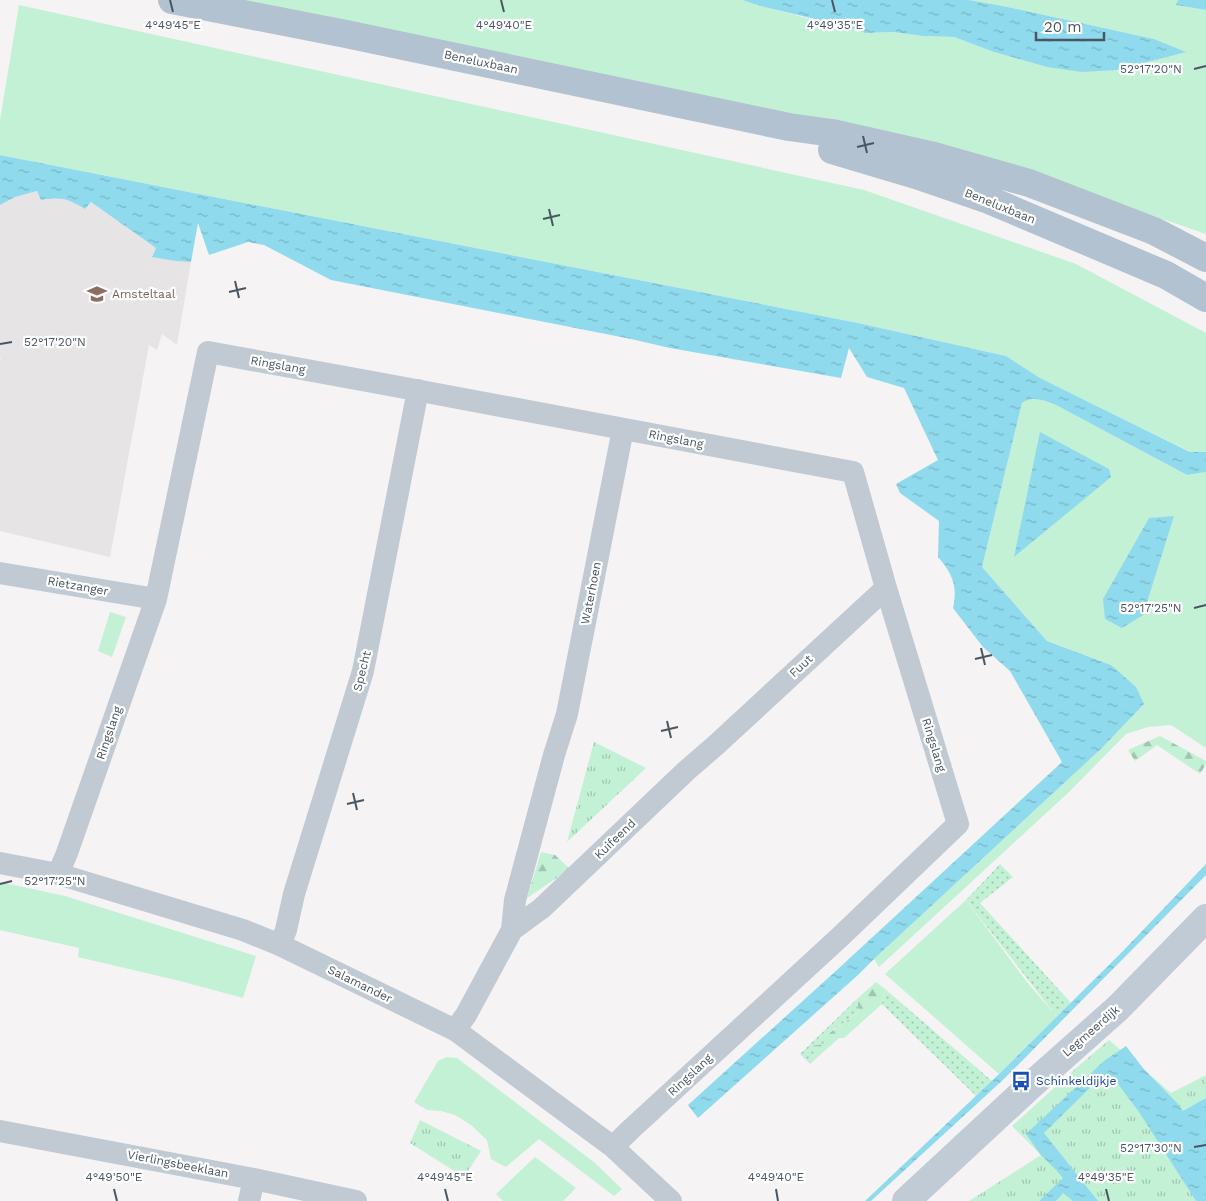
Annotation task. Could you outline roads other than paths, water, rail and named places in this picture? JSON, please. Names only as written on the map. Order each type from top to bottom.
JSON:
[{"type":"main road","name":"Beneluxbaan","points":[[172,0],[346,34],[790,127],[832,133],[934,156],[1029,182],[1154,231],[1206,258]]},
{"type":"main road","name":"Beneluxbaan","points":[[790,127],[825,148],[916,175],[989,200],[1166,275],[1206,298]]},
{"type":"street","name":"Ringslang","points":[[58,874],[156,599],[208,352],[853,472],[886,588],[958,824],[841,936],[629,1131],[614,1147]]},
{"type":"street","name":"Specht","points":[[280,945],[363,671],[418,390]]},
{"type":"street","name":"Waterhoen","points":[[554,755],[567,714],[623,429]]},
{"type":"street","name":"Rietzanger","points":[[0,573],[156,599]]},
{"type":"street","name":"Fuut","points":[[716,745],[886,588]]},
{"type":"street","name":"Kuifeend","points":[[512,930],[542,908],[686,771],[716,745]]},
{"type":"street","name":"Kuifeend","points":[[455,1030],[466,1015],[512,930],[515,900],[554,755]]},
{"type":"street","name":"Salamander","points":[[0,863],[58,874],[243,930],[280,945],[455,1030],[614,1147],[671,1201]]},
{"type":"street","name":"Legmeerdijk","points":[[906,1201],[1029,1086],[1118,1008],[1206,918]]},
{"type":"street","name":"Vierlingsbeeklaan","points":[[0,1131],[254,1178],[356,1201]]},
{"type":"street","points":[[249,1201],[254,1178]]},
{"type":"water","points":[[742,0],[969,0],[1154,39],[1186,52],[1117,70],[1082,72],[1047,67],[994,52],[954,37],[923,36],[893,32],[865,33]]},
{"type":"water","points":[[1178,0],[1206,0],[1206,10],[1176,5]]},
{"type":"water","points":[[0,155],[858,323],[1006,356],[1040,378],[1190,452],[1206,452],[1206,472],[1187,475],[1056,405],[1035,399],[1022,403],[982,567],[1047,641],[1111,665],[1136,687],[1144,704],[1102,748],[858,975],[698,1118],[688,1105],[1062,762],[1010,671],[983,647],[953,608],[955,593],[953,580],[938,557],[939,521],[900,493],[896,484],[938,460],[904,388],[867,377],[849,348],[841,378],[670,348],[331,280],[264,245],[248,242],[209,255],[198,223],[191,262],[152,257],[156,248],[91,202],[85,209],[64,199],[41,200],[37,191],[15,197],[0,205]]},
{"type":"water","points":[[1040,432],[1109,469],[1111,477],[1014,557]]},
{"type":"water","points":[[1174,516],[1143,615],[1122,628],[1105,619],[1103,599],[1149,518]]},
{"type":"water","points":[[1206,864],[1206,875],[1005,1078],[871,1201],[865,1201],[999,1074],[1123,951]]},
{"type":"water","points":[[1126,1046],[1143,1068],[1183,1111],[1206,1098],[1206,1201],[1196,1201],[1139,1112],[1112,1076],[1103,1075],[1044,1133],[1098,1201],[1073,1201],[1063,1193],[1056,1201],[1039,1201],[1063,1178],[1040,1154],[1026,1134],[1104,1061]]},
{"type":"place","name":"Amsteltaal","points":[[97,294]]},
{"type":"place","name":"Schinkeldijkje","points":[[1021,1081]]}]
